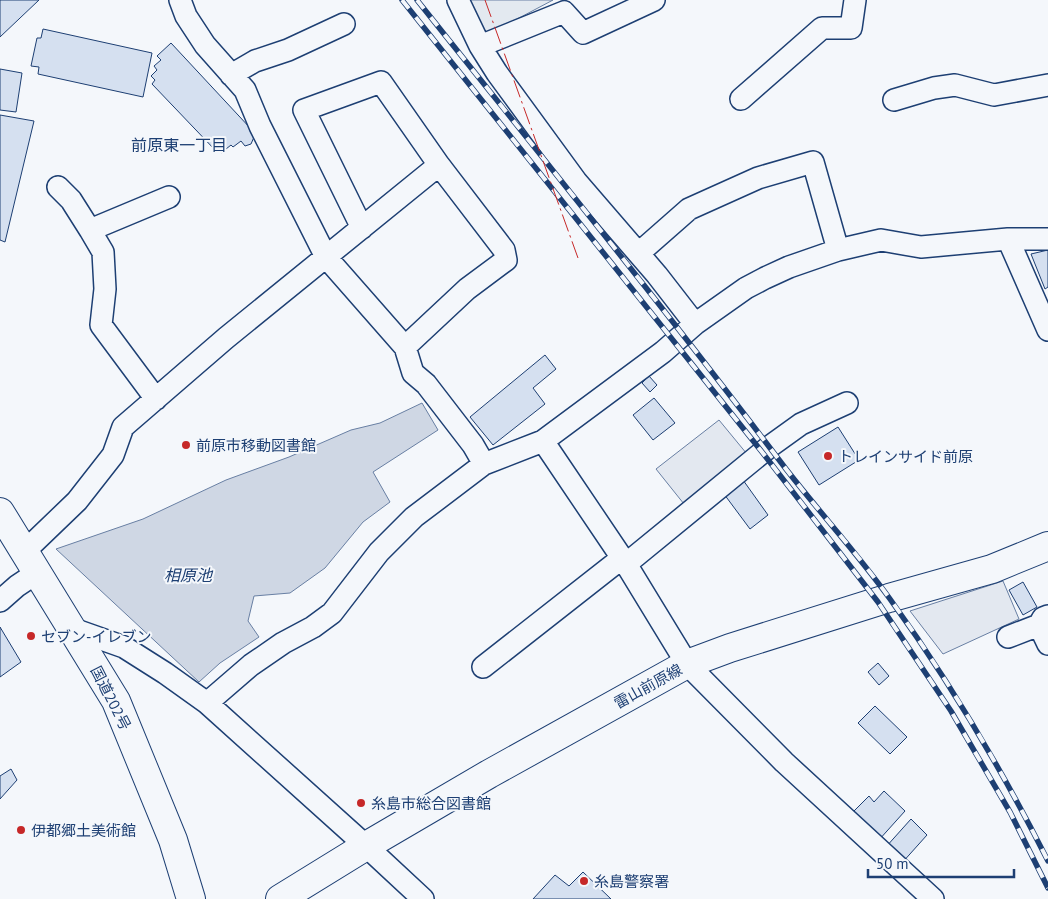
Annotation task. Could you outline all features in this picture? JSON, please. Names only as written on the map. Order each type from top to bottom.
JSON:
[{"type":"main road","name":"国道202号","points":[[0,512],[116,701],[173,840],[191,899]]},
{"type":"main road","name":"雷山前原線","points":[[280,899],[489,774],[687,664],[739,645],[890,598],[992,569],[1048,546]]},
{"type":"street","points":[[180,0],[186,16],[205,45],[245,90],[260,126],[326,257],[405,347],[413,373],[426,384],[473,445],[484,464]]},
{"type":"street","points":[[458,0],[480,46],[497,73],[576,181],[695,324]]},
{"type":"street","points":[[480,46],[564,12],[583,33],[654,0]]},
{"type":"street","points":[[741,99],[822,28],[851,28],[855,0]]},
{"type":"street","points":[[231,75],[256,61],[288,50],[344,24]]},
{"type":"street","points":[[362,228],[304,110],[381,82],[439,165],[504,250],[506,260],[467,289],[405,347]]},
{"type":"street","points":[[894,100],[934,88],[955,85],[994,95],[1048,85]]},
{"type":"street","points":[[638,254],[689,210],[758,178],[813,162],[838,250]]},
{"type":"street","points":[[0,601],[17,586],[32,562],[112,455],[123,427],[226,338],[439,165]]},
{"type":"street","points":[[58,187],[71,200],[103,252],[105,289],[100,325],[156,398]]},
{"type":"street","points":[[90,230],[169,198]]},
{"type":"street","points":[[207,703],[283,642],[313,626],[332,613],[379,552],[414,517],[484,464],[543,441],[662,352],[695,324],[746,288],[764,278],[788,267],[838,250],[881,240],[921,247],[1008,239],[1048,239]]},
{"type":"street","points":[[1008,239],[1048,330]]},
{"type":"street","points":[[483,667],[624,561],[769,447],[801,424],[847,403]]},
{"type":"street","points":[[543,441],[624,561],[687,664],[784,762],[933,899]]},
{"type":"street","points":[[1008,636],[1044,620],[1048,644]]},
{"type":"street","points":[[73,629],[124,647],[207,703],[423,899]]},
{"type":"shaded area","points":[[469,0],[553,0],[485,36]]},
{"type":"shaded area","points":[[719,420],[747,454],[684,504],[656,469]]},
{"type":"shaded area","points":[[1003,581],[1019,619],[943,654],[910,611]]},
{"type":"water","name":"相原池","points":[[422,403],[438,430],[373,472],[390,502],[363,522],[325,568],[290,593],[254,596],[248,621],[259,637],[220,663],[199,682],[56,549],[143,519],[226,480],[289,457],[351,430],[380,423]]},
{"type":"building","points":[[0,0],[39,0],[0,37]]},
{"type":"building","points":[[43,29],[152,53],[143,97],[38,74],[39,67],[31,66],[37,38],[41,38]]},
{"type":"building","points":[[171,43],[252,130],[254,137],[251,144],[245,146],[241,141],[233,147],[231,145],[221,153],[217,148],[216,151],[152,84],[155,80],[151,76],[157,70],[154,66],[161,60],[157,56]]},
{"type":"building","points":[[0,69],[22,73],[16,112],[0,110]]},
{"type":"building","points":[[0,115],[34,121],[5,242],[0,240]]},
{"type":"building","points":[[1048,250],[1048,287],[1045,289],[1031,254]]},
{"type":"building","points":[[545,355],[556,369],[533,388],[545,404],[493,445],[470,417]]},
{"type":"building","points":[[649,376],[657,385],[650,392],[642,383]]},
{"type":"building","points":[[654,398],[675,423],[653,440],[633,415]]},
{"type":"building","name":"トレインサイド前原","points":[[838,427],[859,460],[819,485],[798,452]]},
{"type":"building","points":[[743,480],[768,515],[750,529],[724,494]]},
{"type":"building","points":[[1023,582],[1037,607],[1023,615],[1009,590]]},
{"type":"building","points":[[0,627],[21,662],[0,677]]},
{"type":"building","points":[[878,663],[889,676],[879,685],[868,672]]},
{"type":"building","points":[[875,706],[907,737],[890,754],[858,723]]},
{"type":"building","points":[[11,769],[17,780],[0,799],[0,776]]},
{"type":"building","points":[[884,791],[905,811],[878,841],[850,815],[869,796],[874,802]]},
{"type":"building","points":[[911,819],[927,835],[901,864],[885,848]]},
{"type":"building","name":"糸島警察署","points":[[583,872],[611,899],[533,899],[555,875],[569,886]]},
{"type":"railway","points":[[402,0],[762,452],[878,602],[951,711],[1010,812],[1048,888]]},
{"type":"railway","points":[[417,0],[890,599],[934,662],[974,727],[1048,861]]},
{"type":"power","points":[[485,0],[578,258]]},
{"type":"place","name":"前原市移動図書館","points":[[186,445]]},
{"type":"place","name":"トレインサイド前原","points":[[828,456]]},
{"type":"place","name":"セブン-イレブン","points":[[31,636]]},
{"type":"place","name":"糸島市総合図書館","points":[[361,803]]},
{"type":"place","name":"伊都郷土美術館","points":[[21,830]]},
{"type":"place","name":"糸島警察署","points":[[584,881]]},
{"type":"district","name":"前原東一丁目","points":[[179,145]]}]
